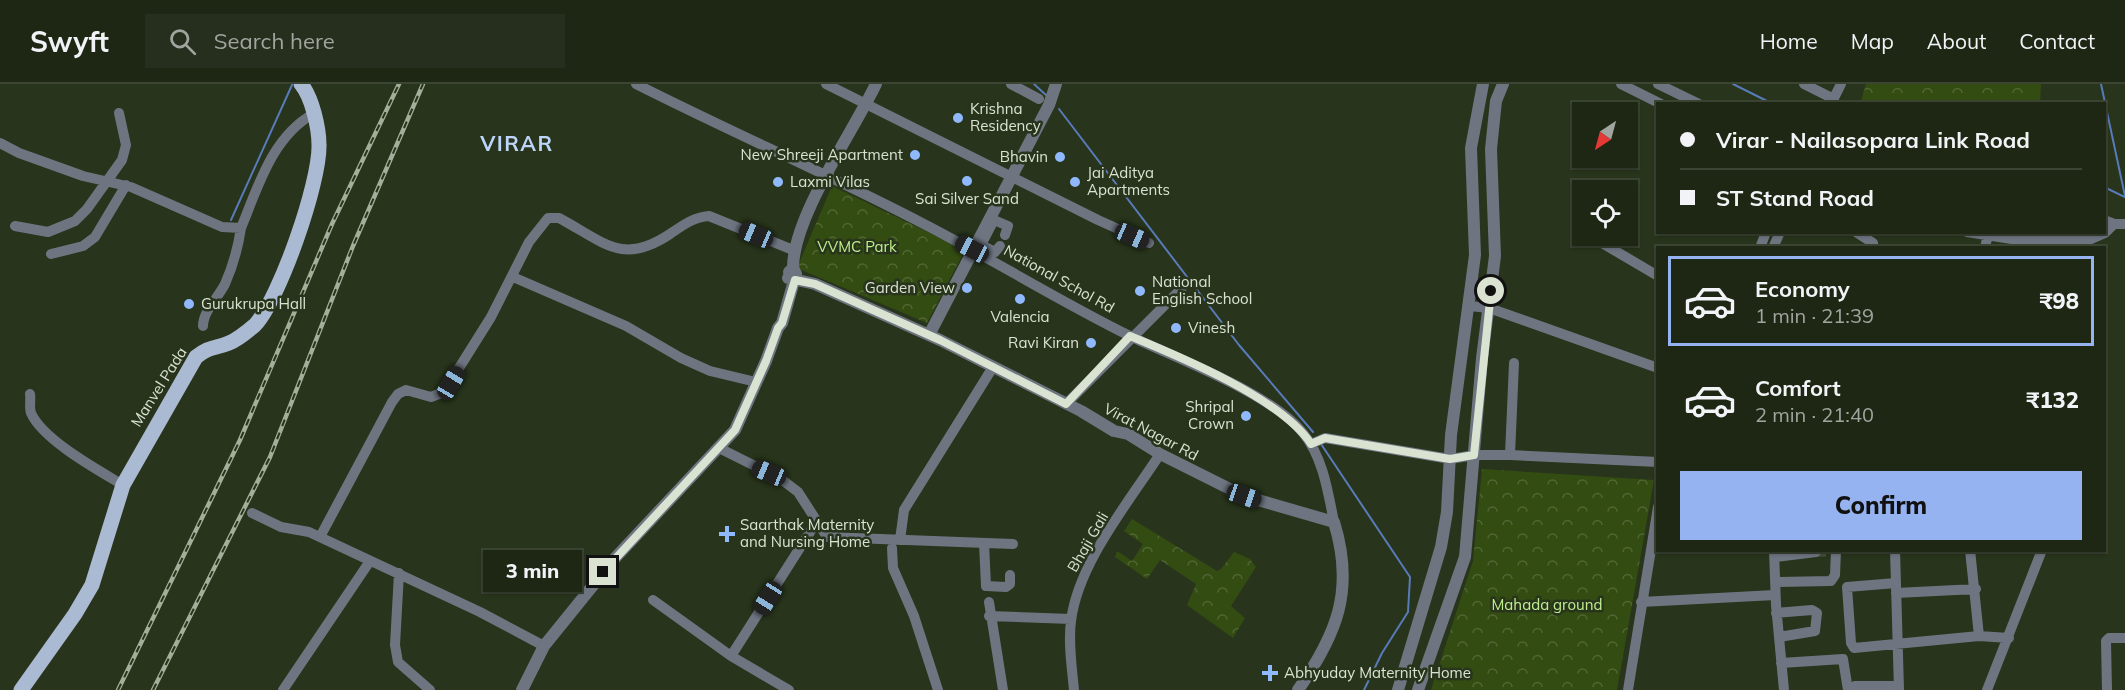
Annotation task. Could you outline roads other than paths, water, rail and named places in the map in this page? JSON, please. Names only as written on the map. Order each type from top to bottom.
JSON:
[{"type":"main road","name":"Manvel Pada","points":[[21,690],[75,614],[92,585],[123,485],[196,357],[207,348],[229,343],[255,324],[272,297],[308,206],[319,145],[313,114],[303,85]]},
{"type":"street","name":"National Schol Rd","points":[[636,84],[826,176],[976,245],[1130,336],[1261,399],[1317,442],[1334,522]]},
{"type":"street","points":[[826,84],[1011,178],[1149,243]]},
{"type":"street","points":[[522,690],[544,646],[616,556],[735,430],[778,328],[777,322],[792,274],[793,250],[826,176],[876,84]]},
{"type":"street","points":[[1011,84],[1044,102]]},
{"type":"street","points":[[1056,84],[1044,102],[1011,178],[931,332],[1068,401],[1130,336],[1182,288]]},
{"type":"street","points":[[1044,102],[1064,84]]},
{"type":"street","points":[[1398,690],[1442,547],[1447,512],[1451,435],[1470,306],[1475,244],[1471,148],[1483,84]]},
{"type":"street","points":[[1418,690],[1465,557],[1495,256],[1491,149],[1496,101],[1503,84]]},
{"type":"street","points":[[1621,84],[1657,102]]},
{"type":"street","points":[[1658,84],[1695,102]]},
{"type":"street","points":[[1808,85],[1833,101],[1841,84]]},
{"type":"street","points":[[15,226],[48,232],[75,221],[122,160],[126,145],[119,113]]},
{"type":"street","points":[[203,326],[205,316],[230,271],[238,249],[241,228],[268,163],[294,125],[313,114]]},
{"type":"street","points":[[0,143],[19,153],[83,176],[126,185],[222,227],[241,228]]},
{"type":"street","points":[[51,254],[83,246],[95,237],[126,185]]},
{"type":"street","points":[[320,537],[398,394],[406,390],[431,397],[444,392],[513,277],[529,242],[548,218],[559,218],[618,249],[630,252],[663,239],[699,217],[708,216],[793,250]]},
{"type":"street","points":[[976,245],[994,220],[1008,226],[1005,235]]},
{"type":"street","points":[[1859,234],[1873,243],[1874,246]]},
{"type":"street","points":[[1985,246],[1988,234],[2008,239],[2090,244],[2104,234]]},
{"type":"street","points":[[976,245],[995,252],[1000,246]]},
{"type":"street","points":[[1607,246],[1656,275]]},
{"type":"street","name":"Virat Nagar Rd","points":[[792,274],[931,332],[993,367],[1068,401],[1114,431],[1128,434],[1160,454],[1244,496],[1334,522]]},
{"type":"street","points":[[513,277],[626,326],[681,358],[710,371],[756,382]]},
{"type":"street","points":[[1470,306],[1489,308],[1656,367]]},
{"type":"street","points":[[1510,455],[1514,363]]},
{"type":"street","points":[[938,690],[914,616],[893,568],[896,544],[904,510],[993,367]]},
{"type":"street","points":[[30,394],[31,412],[44,429],[71,451],[123,485]]},
{"type":"street","points":[[1317,442],[1450,459],[1474,455],[1510,455],[1656,462]]},
{"type":"street","points":[[719,448],[781,478],[798,492],[828,537],[896,544],[1011,549]]},
{"type":"street","name":"Bhaji Gali","points":[[1074,690],[1071,619],[1077,593],[1094,557],[1160,454]]},
{"type":"street","points":[[252,513],[281,527],[309,532],[320,537],[399,573],[544,646]]},
{"type":"street","points":[[1628,690],[1656,518]]},
{"type":"street","points":[[731,656],[817,521]]},
{"type":"street","points":[[1298,690],[1320,657],[1335,627],[1343,594],[1343,558],[1334,522]]},
{"type":"street","points":[[984,547],[986,586],[1008,586],[1010,575]]},
{"type":"street","points":[[1784,690],[1776,613],[1775,595],[1778,582],[1776,554],[1816,552]]},
{"type":"street","points":[[1778,582],[1831,581],[1835,575],[1835,552]]},
{"type":"street","points":[[1781,663],[1843,658],[1852,688],[1899,688],[1895,552]]},
{"type":"street","points":[[1970,552],[1979,636]]},
{"type":"street","points":[[1987,690],[2041,552]]},
{"type":"street","points":[[283,690],[370,561]]},
{"type":"street","points":[[399,573],[395,645],[398,662],[430,690]]},
{"type":"street","points":[[1851,580],[1976,590]]},
{"type":"street","points":[[1896,584],[1850,586],[1846,594],[1851,646],[1854,648],[1898,645],[1979,636],[2009,638]]},
{"type":"street","points":[[1641,602],[1775,595]]},
{"type":"street","points":[[653,600],[731,656],[789,690]]},
{"type":"street","points":[[989,602],[989,616],[1004,690]]},
{"type":"street","points":[[1776,613],[1812,610],[1817,613],[1815,631],[1779,638]]},
{"type":"street","points":[[989,616],[1071,619]]},
{"type":"street","points":[[2108,690],[2106,641],[2109,638],[2125,638]]},
{"type":"waterway","points":[[1034,84],[1047,96]]},
{"type":"waterway","points":[[1733,84],[1769,102]]},
{"type":"waterway","points":[[2101,84],[2105,102]]},
{"type":"waterway","points":[[231,220],[292,85]]},
{"type":"waterway","points":[[2106,107],[2125,196]]},
{"type":"waterway","points":[[1059,109],[1239,345],[1313,432]]},
{"type":"waterway","points":[[2106,188],[2125,197]]},
{"type":"waterway","points":[[1321,444],[1410,577],[1408,612],[1382,653],[1364,690]]},
{"type":"railway","points":[[118,690],[240,440],[332,224],[399,84]]},
{"type":"railway","points":[[153,690],[270,457],[353,246],[423,84]]},
{"type":"place","name":"Krishna Residency","points":[[958,118]]},
{"type":"place","name":"New Shreeji Apartment","points":[[915,155]]},
{"type":"place","name":"Bhavin","points":[[1060,157]]},
{"type":"place","name":"Sai Silver Sand","points":[[967,181]]},
{"type":"place","name":"Laxmi Vilas","points":[[778,182]]},
{"type":"place","name":"Jai Aditya Apartments","points":[[1075,182]]},
{"type":"place","name":"Garden View","points":[[967,288]]},
{"type":"place","name":"National English School","points":[[1140,291]]},
{"type":"place","name":"Valencia","points":[[1020,299]]},
{"type":"place","name":"Gurukrupa Hall","points":[[189,304]]},
{"type":"place","name":"Vinesh","points":[[1176,328]]},
{"type":"place","name":"Ravi Kiran","points":[[1091,343]]},
{"type":"place","name":"Shripal Crown","points":[[1246,416]]},
{"type":"place","name":"Saarthak Maternity and Nursing Home","points":[[727,534]]},
{"type":"place","name":"Abhyuday Maternity Home","points":[[1270,673]]},
{"type":"district","name":"VIRAR","points":[[517,144]]},
{"type":"park label","name":"VVMC Park","points":[[857,247]]},
{"type":"park label","name":"Mahada ground","points":[[1547,605]]}]
